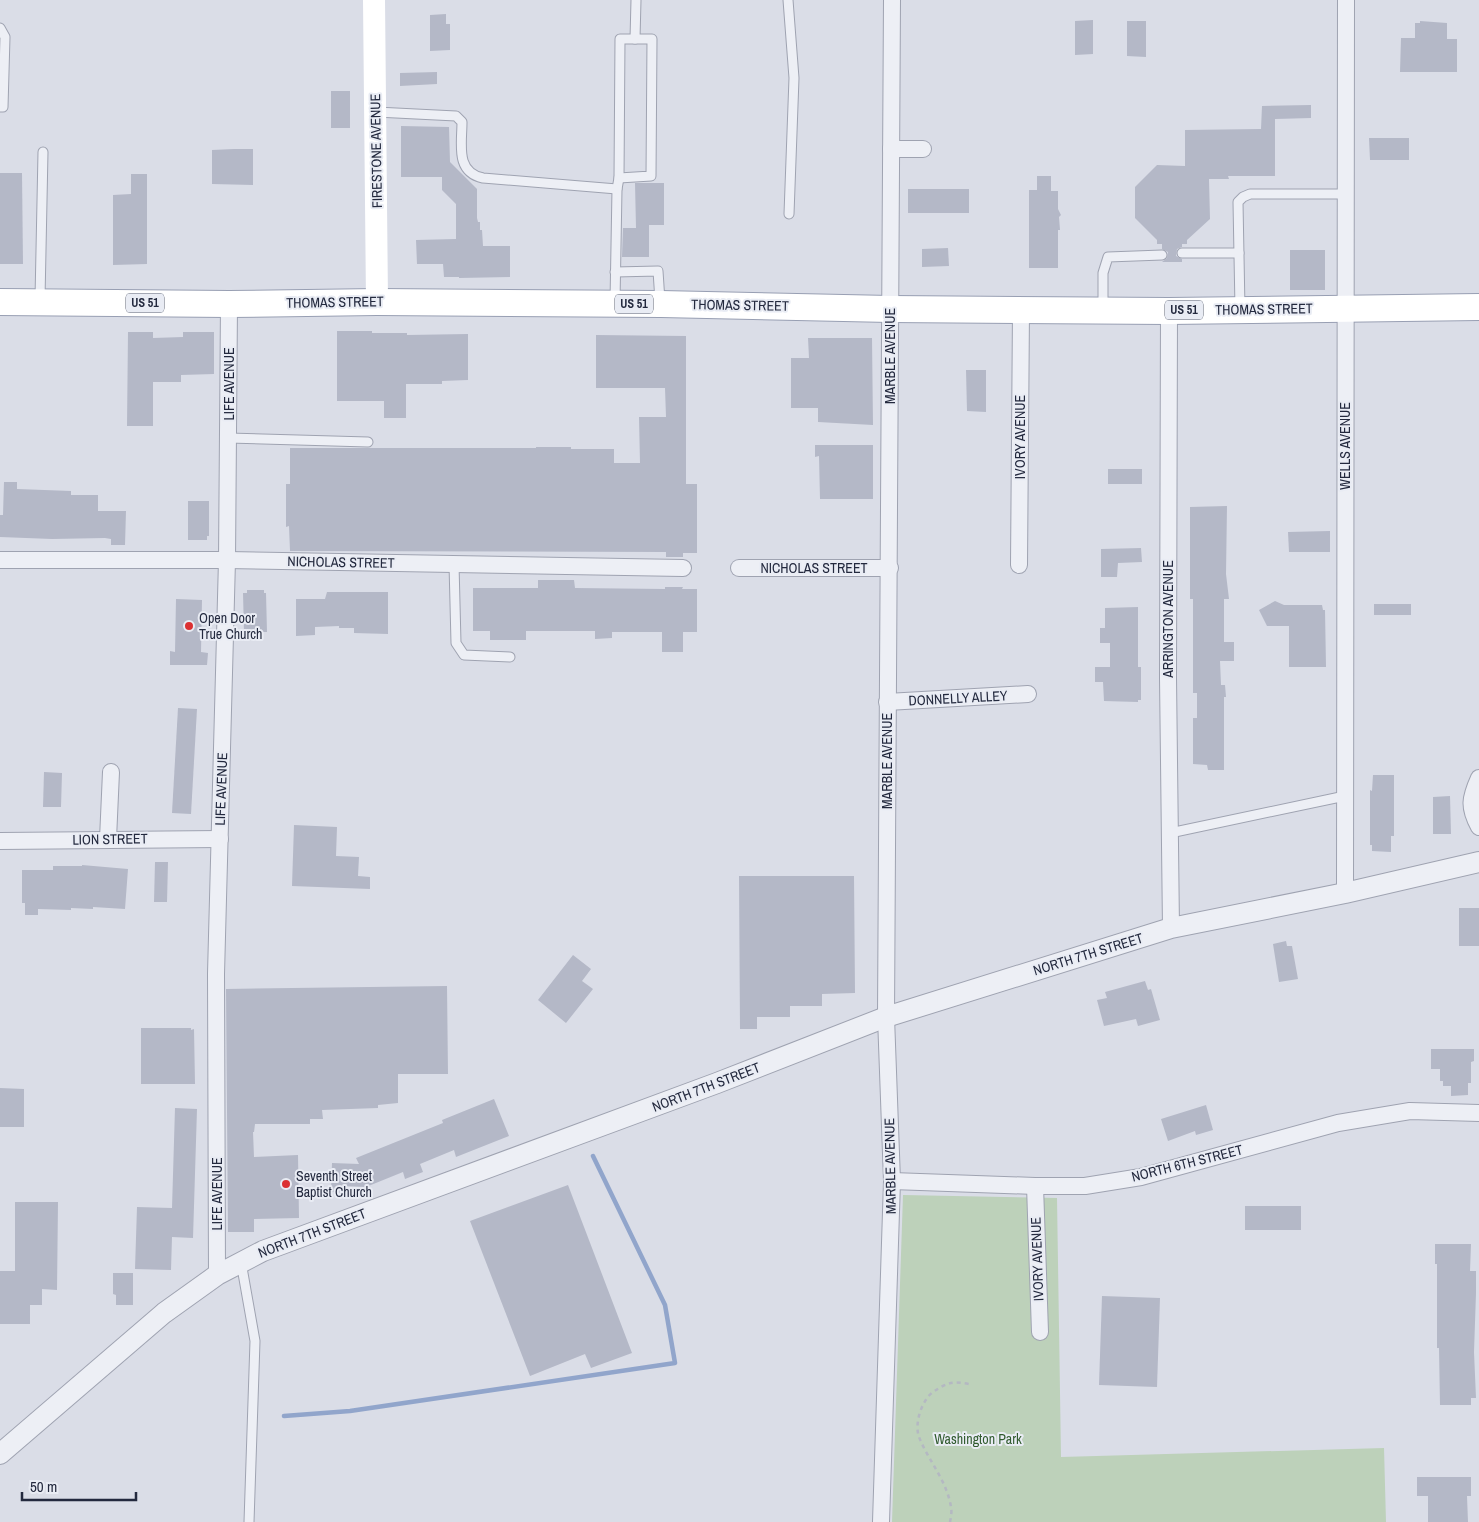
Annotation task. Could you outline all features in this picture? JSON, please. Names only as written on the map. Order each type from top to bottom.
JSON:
[{"type":"main road","name":"FIRESTONE AVENUE","points":[[374,0],[377,302]]},
{"type":"main road","name":"THOMAS STREET","points":[[0,302],[660,304],[890,309],[1169,311],[1345,307],[1479,307]]},
{"type":"street","name":"MARBLE AVENUE","points":[[881,1522],[892,1181],[886,1017],[892,0]]},
{"type":"street","name":"WELLS AVENUE","points":[[1345,893],[1346,0]]},
{"type":"street","points":[[891,149],[923,149]]},
{"type":"street","name":"LIFE AVENUE","points":[[217,1275],[216,974],[227,560],[229,304]]},
{"type":"street","name":"IVORY AVENUE","points":[[1019,565],[1021,310]]},
{"type":"street","name":"ARRINGTON AVENUE","points":[[1169,311],[1168,678],[1172,928]]},
{"type":"street","name":"NICHOLAS STREET","points":[[0,560],[227,560],[683,568]]},
{"type":"street","name":"NICHOLAS STREET","points":[[739,568],[890,568]]},
{"type":"street","name":"DONNELLY ALLEY","points":[[887,702],[1028,694]]},
{"type":"street","points":[[108,839],[111,772]]},
{"type":"street","points":[[1479,780],[1472,793],[1472,811],[1479,827]]},
{"type":"street","name":"LION STREET","points":[[0,841],[220,839]]},
{"type":"street","name":"NORTH 7TH STREET","points":[[0,1454],[164,1313],[217,1275],[263,1250],[717,1083],[886,1017],[1172,928],[1345,893],[1479,862]]},
{"type":"street","name":"NORTH 6TH STREET","points":[[892,1181],[1085,1186],[1141,1177],[1338,1123],[1410,1111],[1479,1113]]},
{"type":"street","name":"IVORY AVENUE","points":[[1035,1186],[1040,1332]]},
{"type":"lane","points":[[635,39],[636,0]]},
{"type":"lane","points":[[788,0],[794,78],[789,214]]},
{"type":"lane","points":[[0,28],[5,37],[3,107],[0,107]]},
{"type":"lane","points":[[615,304],[617,189],[619,178],[620,39],[652,39],[651,176],[619,178]]},
{"type":"lane","points":[[376,112],[456,116],[462,122],[463,164],[474,176],[617,189]]},
{"type":"lane","points":[[40,302],[43,152]]},
{"type":"lane","points":[[1240,309],[1238,202],[1250,194],[1345,194]]},
{"type":"lane","points":[[1182,253],[1239,253]]},
{"type":"lane","points":[[1103,310],[1103,273],[1108,257],[1162,255]]},
{"type":"lane","points":[[615,272],[658,271],[660,304]]},
{"type":"lane","points":[[228,438],[368,442]]},
{"type":"lane","points":[[454,564],[456,643],[464,655],[510,657]]},
{"type":"lane","points":[[1170,833],[1345,796]]},
{"type":"lane","points":[[242,1262],[255,1341],[249,1522]]},
{"type":"path","points":[[950,1522],[952,1508],[946,1490],[918,1435],[919,1415],[926,1397],[941,1387],[954,1381],[969,1384]]},
{"type":"green space","name":"Washington Park","points":[[903,1195],[1057,1198],[1061,1457],[1384,1448],[1386,1522],[892,1522]]},
{"type":"building","points":[[446,14],[446,24],[450,24],[450,50],[430,51],[430,15]]},
{"type":"building","points":[[1093,20],[1093,54],[1075,55],[1075,21]]},
{"type":"building","points":[[1127,21],[1146,21],[1146,57],[1127,56]]},
{"type":"building","points":[[1420,21],[1447,23],[1447,39],[1457,39],[1457,72],[1400,72],[1401,38],[1415,38],[1415,23],[1420,23]]},
{"type":"building","points":[[437,72],[437,84],[400,86],[400,73]]},
{"type":"building","points":[[331,91],[350,91],[350,128],[331,128]]},
{"type":"building","points":[[1311,105],[1311,118],[1275,119],[1275,176],[1228,176],[1229,179],[1209,179],[1210,219],[1187,240],[1187,244],[1182,244],[1182,247],[1177,249],[1176,256],[1182,259],[1182,262],[1162,262],[1167,258],[1168,252],[1162,249],[1162,244],[1157,244],[1157,240],[1135,218],[1135,187],[1157,165],[1185,166],[1185,130],[1261,129],[1262,106]]},
{"type":"building","points":[[401,126],[449,127],[450,162],[477,189],[477,218],[478,222],[480,222],[480,230],[482,230],[483,246],[510,246],[510,277],[444,277],[443,264],[417,264],[416,240],[456,239],[456,204],[442,190],[442,177],[401,177]]},
{"type":"building","points":[[1369,138],[1409,138],[1409,160],[1370,160]]},
{"type":"building","points":[[253,149],[253,185],[212,184],[212,150]]},
{"type":"building","points":[[0,173],[22,173],[23,264],[0,264]]},
{"type":"building","points":[[131,174],[147,174],[147,264],[113,265],[113,195],[131,194]]},
{"type":"building","points":[[1037,176],[1051,176],[1051,191],[1058,191],[1058,209],[1061,215],[1059,217],[1060,230],[1058,230],[1058,268],[1029,268],[1029,190],[1037,190]]},
{"type":"building","points":[[635,183],[664,183],[664,225],[649,225],[649,257],[622,257],[623,228],[636,228]]},
{"type":"building","points":[[908,189],[969,189],[969,213],[908,213]]},
{"type":"building","points":[[948,248],[949,266],[922,267],[922,249]]},
{"type":"building","points":[[1290,250],[1325,250],[1325,290],[1290,290]]},
{"type":"building","points":[[337,331],[407,333],[407,335],[468,334],[468,380],[442,381],[442,384],[406,384],[406,418],[384,418],[384,401],[337,401]]},
{"type":"building","points":[[128,332],[153,332],[153,338],[183,337],[183,332],[214,332],[214,374],[181,375],[181,382],[153,382],[153,426],[127,426]]},
{"type":"building","points":[[596,335],[686,336],[686,484],[697,484],[697,553],[683,553],[683,557],[666,557],[666,552],[290,551],[289,526],[286,527],[286,484],[290,484],[290,448],[571,447],[571,449],[614,449],[614,463],[640,463],[639,417],[666,417],[665,388],[596,388]]},
{"type":"building","points":[[808,338],[872,338],[873,425],[818,422],[818,408],[791,408],[791,358],[809,358]]},
{"type":"building","points":[[966,370],[986,370],[986,412],[967,411]]},
{"type":"building","points":[[815,445],[873,445],[873,499],[820,499],[819,456],[815,457]]},
{"type":"building","points":[[1108,469],[1142,469],[1142,484],[1108,484]]},
{"type":"building","points":[[4,482],[17,482],[17,489],[71,491],[71,495],[98,495],[98,511],[126,511],[125,545],[111,545],[111,539],[105,538],[52,539],[0,537],[0,515],[3,515]]},
{"type":"building","points":[[188,501],[209,501],[209,536],[207,536],[207,540],[188,540]]},
{"type":"building","points":[[1227,506],[1226,574],[1229,599],[1224,599],[1224,642],[1234,642],[1234,661],[1220,661],[1221,685],[1225,685],[1226,697],[1224,697],[1224,770],[1208,770],[1207,765],[1193,764],[1193,718],[1197,718],[1197,693],[1193,693],[1193,599],[1190,599],[1190,507]]},
{"type":"building","points":[[1330,531],[1330,552],[1289,552],[1288,532]]},
{"type":"building","points":[[1141,548],[1142,562],[1118,563],[1117,577],[1101,577],[1101,549]]},
{"type":"building","points":[[538,580],[574,580],[575,588],[665,589],[665,587],[683,587],[682,589],[697,589],[697,632],[683,632],[683,652],[662,652],[662,632],[612,632],[612,638],[595,639],[595,631],[526,631],[526,640],[490,640],[490,631],[473,631],[473,588],[538,588]]},
{"type":"building","points":[[247,590],[264,590],[264,593],[266,593],[267,632],[244,632],[243,593],[247,593]]},
{"type":"building","points":[[327,592],[388,592],[388,634],[354,633],[354,628],[339,628],[339,626],[315,627],[315,635],[296,636],[296,599],[325,599]]},
{"type":"building","name":"Open Door True Church","points":[[176,599],[202,600],[201,652],[208,653],[207,665],[170,665],[170,651],[175,652]]},
{"type":"building","points":[[1275,601],[1284,605],[1322,605],[1323,610],[1325,610],[1326,667],[1289,667],[1289,626],[1267,626],[1259,610]]},
{"type":"building","points":[[1374,604],[1411,604],[1411,615],[1374,615]]},
{"type":"building","points":[[1138,607],[1138,667],[1141,667],[1141,700],[1138,700],[1138,702],[1104,701],[1103,682],[1095,682],[1095,667],[1110,667],[1110,643],[1100,643],[1100,628],[1105,628],[1105,608]]},
{"type":"building","points":[[178,708],[197,709],[191,814],[172,813]]},
{"type":"building","points":[[44,772],[62,773],[61,807],[43,807]]},
{"type":"building","points":[[1373,775],[1394,775],[1394,836],[1391,836],[1391,852],[1372,851],[1372,845],[1370,845],[1370,790],[1372,791]]},
{"type":"building","points":[[1450,796],[1451,834],[1433,834],[1433,797]]},
{"type":"building","points":[[294,825],[337,827],[336,856],[359,857],[358,876],[370,877],[370,889],[292,886]]},
{"type":"building","points":[[155,862],[168,862],[167,902],[154,902]]},
{"type":"building","points":[[82,865],[128,869],[125,909],[93,907],[93,909],[71,908],[71,910],[38,909],[38,915],[25,915],[25,903],[22,903],[22,870],[53,870],[53,866]]},
{"type":"building","points":[[739,876],[854,876],[855,993],[822,994],[822,1006],[790,1006],[790,1017],[757,1017],[757,1029],[740,1029]]},
{"type":"building","points":[[1459,908],[1479,908],[1479,946],[1459,946]]},
{"type":"building","points":[[1286,941],[1287,946],[1292,946],[1298,979],[1279,982],[1273,944]]},
{"type":"building","points":[[573,955],[591,969],[582,981],[593,989],[566,1023],[538,1000]]},
{"type":"building","points":[[1145,981],[1148,990],[1151,989],[1160,1020],[1138,1026],[1136,1019],[1104,1026],[1097,1000],[1107,998],[1105,992]]},
{"type":"building","points":[[447,986],[448,1074],[398,1074],[398,1103],[378,1105],[378,1108],[322,1110],[323,1119],[310,1119],[310,1124],[255,1124],[253,1132],[254,1157],[298,1155],[299,1218],[254,1219],[254,1232],[228,1232],[226,989]]},
{"type":"building","points":[[141,1028],[194,1029],[195,1084],[141,1084]]},
{"type":"building","points":[[1431,1049],[1474,1049],[1474,1061],[1471,1062],[1471,1083],[1468,1083],[1468,1095],[1451,1096],[1451,1086],[1443,1086],[1443,1081],[1440,1081],[1440,1069],[1431,1069]]},
{"type":"building","points":[[0,1088],[24,1089],[24,1127],[0,1127]]},
{"type":"building","points":[[494,1099],[509,1136],[456,1157],[454,1150],[420,1164],[423,1172],[405,1179],[403,1172],[366,1187],[344,1186],[344,1193],[331,1192],[332,1163],[359,1164],[356,1158],[443,1123],[442,1120]]},
{"type":"building","points":[[1206,1105],[1213,1130],[1196,1135],[1195,1131],[1168,1141],[1161,1119]]},
{"type":"building","points":[[175,1108],[197,1109],[193,1238],[172,1237],[171,1270],[135,1269],[137,1207],[172,1208]]},
{"type":"building","points":[[568,1185],[632,1353],[591,1368],[585,1354],[530,1376],[470,1221]]},
{"type":"building","points":[[15,1202],[58,1202],[57,1290],[42,1289],[42,1305],[30,1305],[30,1324],[0,1324],[0,1271],[15,1271]]},
{"type":"building","points":[[1245,1206],[1301,1206],[1301,1230],[1245,1230]]},
{"type":"building","points":[[1435,1244],[1471,1244],[1470,1271],[1476,1271],[1474,1352],[1476,1398],[1471,1398],[1471,1405],[1440,1405]]},
{"type":"building","points":[[113,1273],[133,1273],[133,1305],[116,1305],[116,1295],[113,1294]]},
{"type":"building","points":[[1102,1296],[1160,1298],[1157,1387],[1099,1385]]},
{"type":"building","points":[[1417,1477],[1471,1477],[1471,1496],[1467,1496],[1468,1522],[1428,1522],[1428,1496],[1417,1496]]},
{"type":"waterway","points":[[284,1416],[350,1411],[675,1363],[665,1305],[593,1156]]},
{"type":"place","name":"Open Door True Church","points":[[189,626]]},
{"type":"place","name":"Seventh Street Baptist Church","points":[[286,1184]]}]
